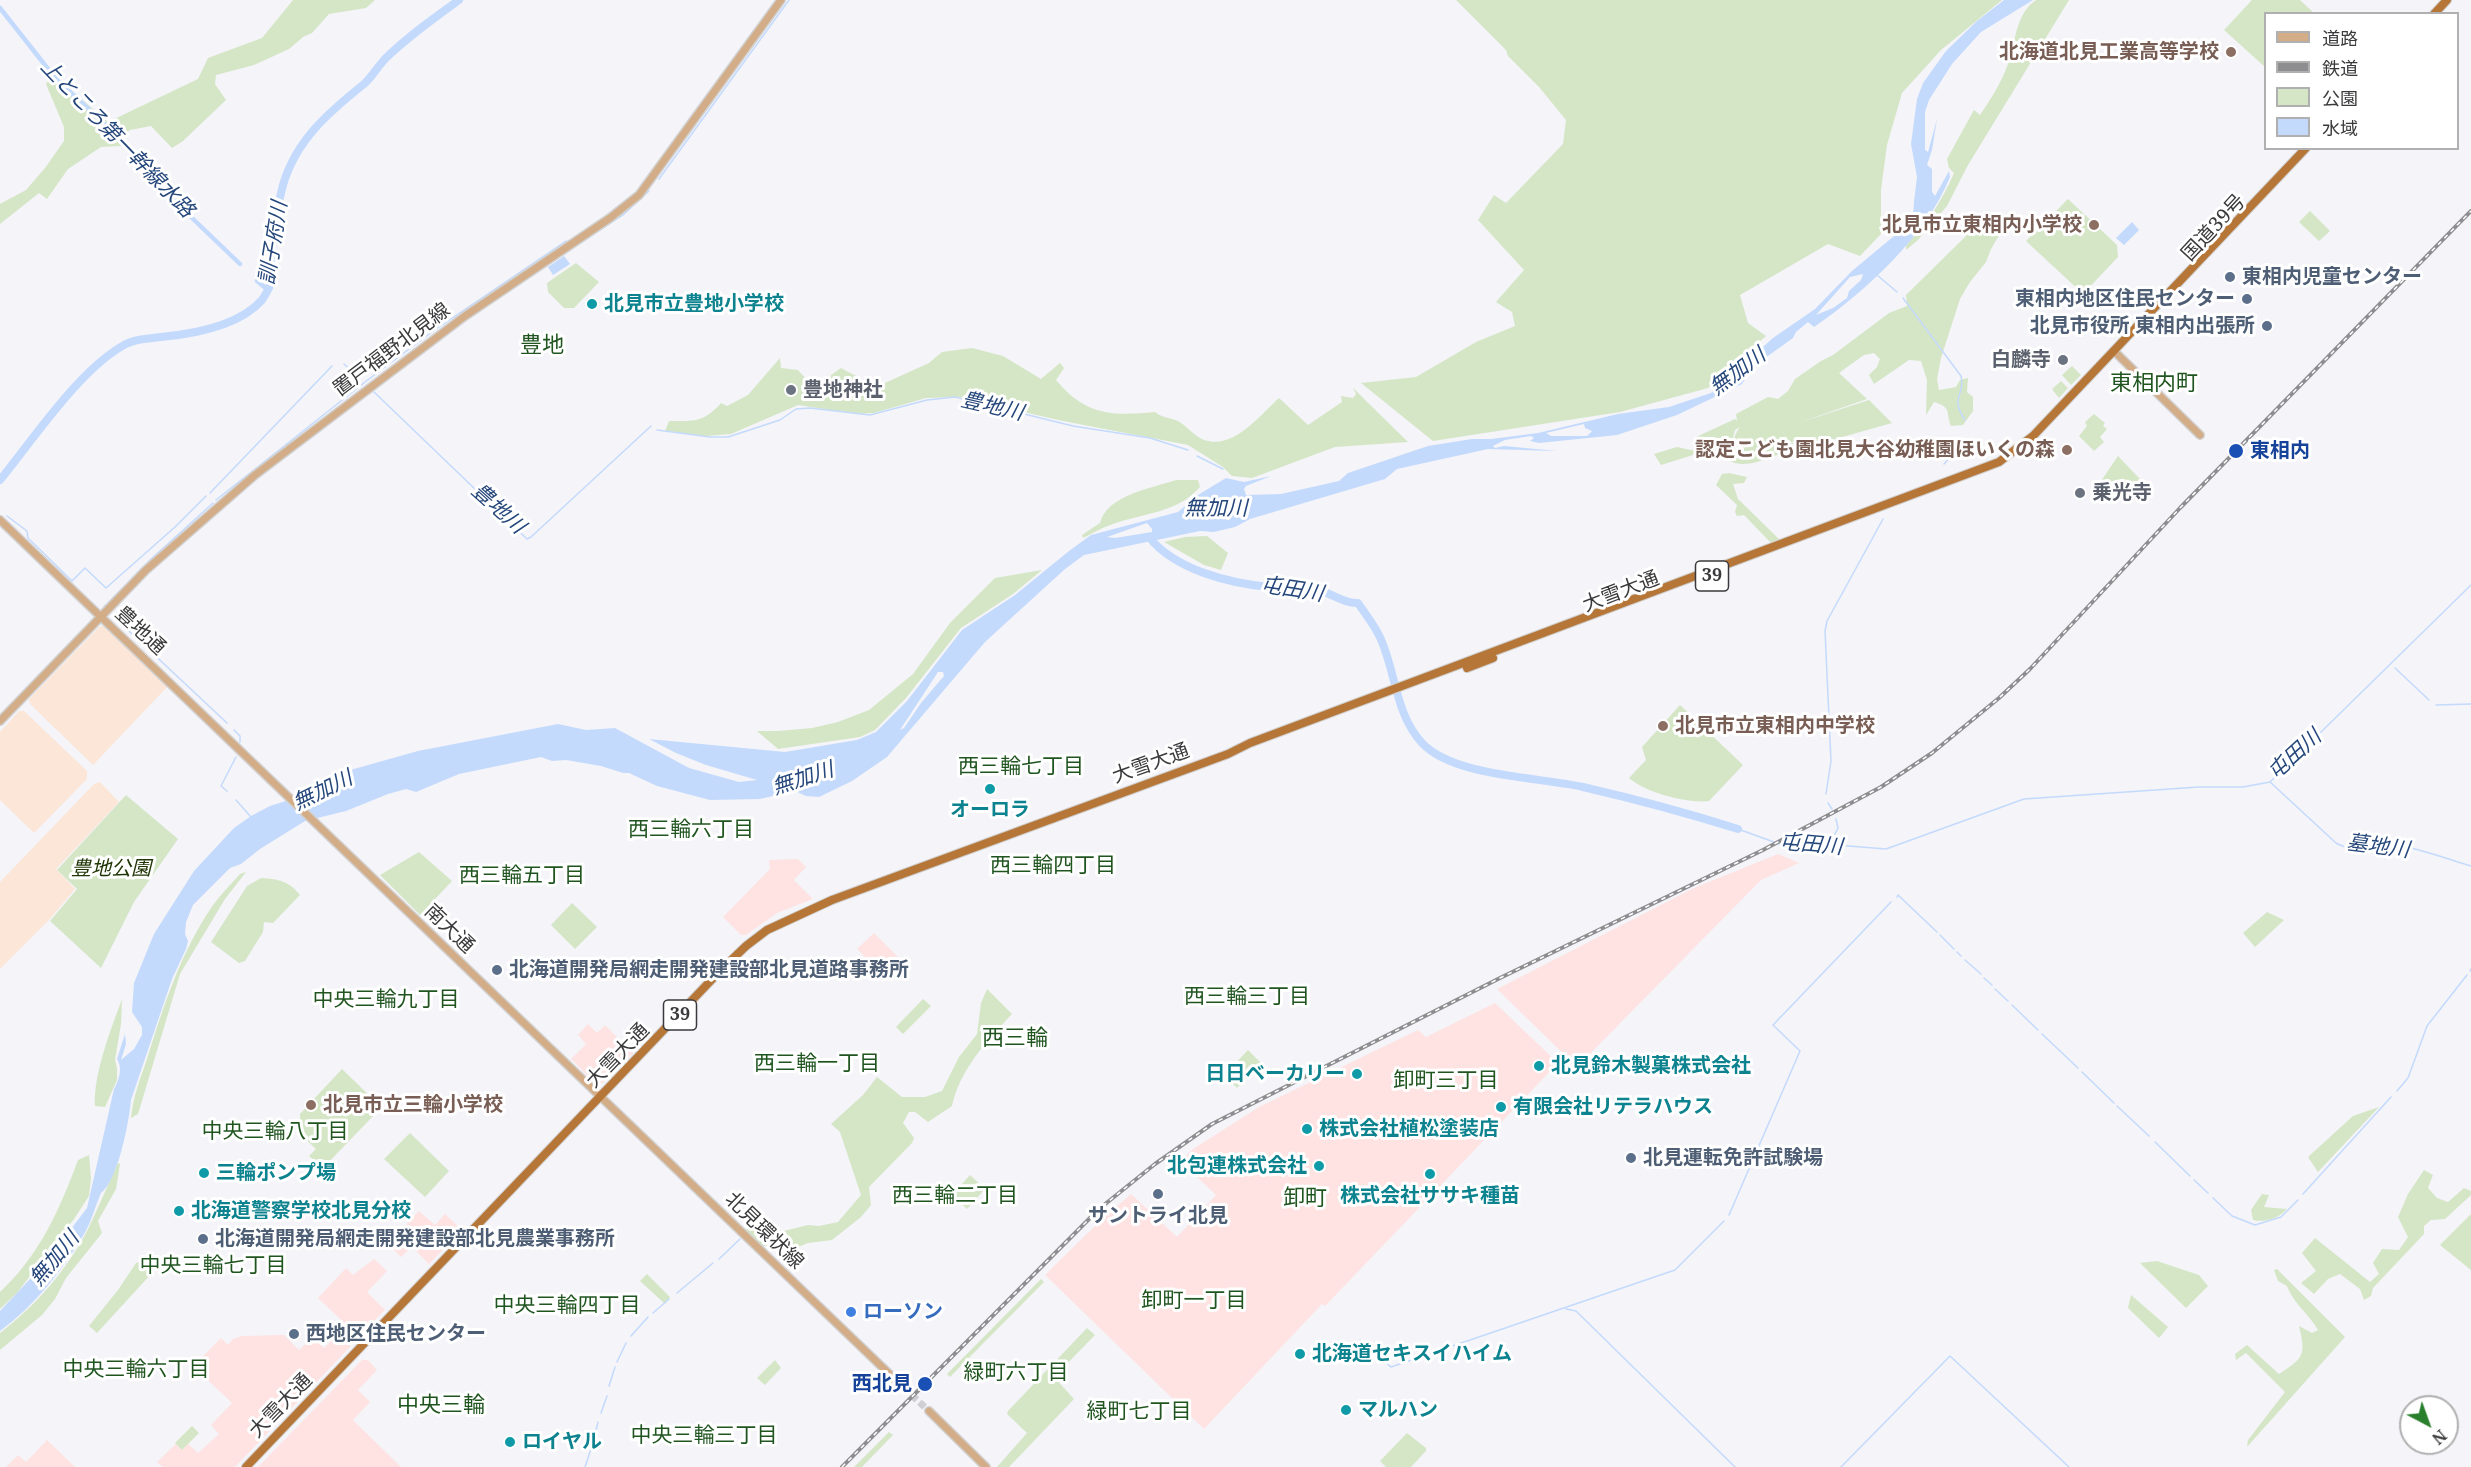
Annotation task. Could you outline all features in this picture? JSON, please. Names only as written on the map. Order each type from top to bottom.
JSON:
[{"type":"highway","points":[[2436,12],[2447,0]]},
{"type":"highway","points":[[2441,12],[2452,0]]},
{"type":"highway","name":"国道39号","points":[[2013,456],[2042,434],[2304,150]]},
{"type":"highway","name":"国道39号","points":[[2115,353],[2310,150]]},
{"type":"highway","name":"大雪大通","points":[[246,1467],[746,946],[785,920],[832,900],[1238,750],[1250,743],[1390,694],[1959,484],[1995,469],[2013,456]]},
{"type":"main road","name":"置戸福野北見線","points":[[100,616],[176,542],[295,443],[465,316],[632,201],[660,168],[781,0]]},
{"type":"main road","points":[[2115,353],[2200,435]]},
{"type":"main road","points":[[0,520],[100,616]]},
{"type":"main road","name":"豊地通","points":[[0,721],[100,616],[379,884]]},
{"type":"main road","name":"南大通","points":[[379,884],[602,1097]]},
{"type":"main road","name":"北見環状線","points":[[602,1097],[904,1388]]},
{"type":"main road","points":[[929,1411],[986,1467]]},
{"type":"shaded area","points":[[105,625],[168,686],[93,765],[30,704],[29,699],[99,627]]},
{"type":"shaded area","points":[[19,711],[24,711],[87,771],[87,779],[34,833],[0,800],[0,732]]},
{"type":"shaded area","points":[[100,782],[119,802],[56,869],[75,889],[49,920],[0,969],[0,882],[94,784]]},
{"type":"shaded area","points":[[1778,854],[1799,863],[1761,880],[1577,1067],[1497,989],[1694,888]]},
{"type":"shaded area","points":[[798,859],[806,867],[794,880],[813,899],[777,913],[746,935],[741,935],[723,917],[770,869],[769,860]]},
{"type":"shaded area","points":[[874,933],[900,959],[884,975],[880,971],[877,974],[872,969],[874,966],[857,949]]},
{"type":"shaded area","points":[[1495,1003],[1558,1063],[1325,1306],[1322,1304],[1204,1429],[1045,1275],[1131,1194],[1177,1237],[1216,1195],[1180,1161],[1193,1149],[1259,1107],[1418,1030],[1426,1037]]},
{"type":"shaded area","points":[[588,1024],[597,1033],[605,1025],[633,1053],[603,1083],[595,1083],[571,1059],[586,1044],[578,1035]]},
{"type":"shaded area","points":[[419,1211],[435,1225],[445,1214],[462,1230],[429,1264],[412,1247],[401,1257],[391,1247],[398,1240],[394,1237]]},
{"type":"shaded area","points":[[374,1259],[387,1271],[367,1292],[385,1310],[362,1333],[356,1334],[318,1298],[346,1268],[353,1275]]},
{"type":"shaded area","points":[[340,1332],[351,1342],[350,1347],[235,1467],[163,1467],[157,1462],[176,1444],[182,1450],[188,1444],[198,1453],[219,1434],[211,1425],[232,1403],[193,1366],[221,1338],[228,1345],[233,1339],[242,1336],[284,1335],[299,1350],[312,1337],[324,1348]]},
{"type":"shaded area","points":[[362,1360],[368,1360],[377,1370],[358,1390],[370,1402],[353,1420],[401,1467],[258,1467]]},
{"type":"shaded area","points":[[47,1440],[75,1467],[6,1467],[18,1455],[26,1462]]},
{"type":"green space","points":[[293,0],[375,0],[366,8],[329,14],[312,33],[303,37],[289,49],[254,65],[216,75],[215,84],[226,100],[183,141],[172,148],[151,126],[130,130],[122,136],[121,146],[101,147],[68,169],[47,199],[39,193],[0,224],[0,204],[26,190],[64,141],[64,127],[46,84],[49,79],[71,90],[108,122],[198,79],[208,58],[262,38]]},
{"type":"green space","points":[[1456,0],[2002,0],[1941,50],[1902,93],[1887,145],[1881,190],[1881,234],[1860,256],[1828,244],[1740,295],[1748,323],[1766,336],[1708,388],[1620,412],[1433,441],[1361,383],[1416,377],[1476,342],[1515,326],[1512,312],[1496,302],[1524,270],[1478,220],[1494,195],[1506,203],[1563,144],[1566,120],[1539,87],[1508,56],[1506,50]]},
{"type":"green space","points":[[2036,0],[2069,0],[1968,165],[1947,206],[1918,240],[1906,250],[1906,245],[1933,212],[1944,193],[1954,173],[1949,168],[1947,159],[1974,110],[1980,115],[1996,91],[2008,64],[2020,20]]},
{"type":"green space","points":[[2252,0],[2300,0],[2313,12],[2264,12],[2264,66],[2224,30]]},
{"type":"green space","points":[[2068,199],[2117,245],[2118,257],[2083,294],[2026,241]]},
{"type":"green space","points":[[2310,211],[2330,231],[2319,241],[2299,222]]},
{"type":"green space","points":[[1990,218],[1997,223],[2001,232],[1986,262],[1960,299],[1941,358],[1937,379],[1939,390],[1956,387],[1960,380],[1968,378],[1967,392],[1973,397],[1973,411],[1963,425],[1951,426],[1944,406],[1934,402],[1926,415],[1927,380],[1921,361],[1909,360],[1874,384],[1869,375],[1877,367],[1880,359],[1874,353],[1864,355],[1839,373],[1867,399],[1798,423],[1869,400],[1892,423],[1808,445],[1787,441],[1782,428],[1787,442],[1806,446],[1801,451],[1783,453],[1745,464],[1727,459],[1740,427],[1735,430],[1730,451],[1698,447],[1694,442],[1696,437],[1735,419],[1737,421],[1736,414],[1768,397],[1778,399],[1788,391],[1795,379],[1833,355],[1889,313],[1907,306],[1906,295],[1968,234]]},
{"type":"green space","points":[[576,263],[599,282],[574,308],[564,308],[548,292],[547,283]]},
{"type":"green space","points":[[972,348],[1003,356],[1041,379],[1060,363],[1064,368],[1056,380],[1078,401],[1089,407],[1126,414],[1155,412],[1178,421],[1201,439],[1215,442],[1236,436],[1245,430],[1279,398],[1308,425],[1342,402],[1341,396],[1353,398],[1356,394],[1353,388],[1408,442],[1335,447],[1252,478],[1232,476],[1223,467],[1188,445],[1058,420],[959,397],[926,398],[874,413],[856,414],[798,405],[731,434],[706,436],[665,431],[669,421],[698,420],[715,410],[721,403],[727,406],[748,395],[780,358],[781,368],[798,370],[809,382],[830,379],[831,375],[841,368],[856,376],[865,392],[929,363],[942,352]]},
{"type":"green space","points":[[2072,366],[2081,375],[2071,385],[2062,375]]},
{"type":"green space","points":[[2061,381],[2068,388],[2059,398],[2052,389]]},
{"type":"green space","points":[[2094,414],[2105,423],[2103,426],[2107,429],[2100,437],[2104,442],[2094,451],[2079,436],[2087,426],[2085,422]]},
{"type":"green space","points":[[1677,447],[1695,451],[1693,455],[1661,465],[1654,454]]},
{"type":"green space","points":[[2118,456],[2140,479],[2122,500],[2101,481]]},
{"type":"green space","points":[[1729,473],[1747,477],[1744,483],[1733,484],[1738,499],[1780,540],[1772,544],[1744,515],[1737,516],[1735,512],[1737,505],[1716,485],[1722,474]]},
{"type":"green space","points":[[1176,480],[1198,480],[1200,487],[1191,496],[1171,507],[1109,525],[1083,538],[1082,535],[1100,523],[1104,513],[1121,499]]},
{"type":"green space","points":[[1207,536],[1228,553],[1221,570],[1204,565],[1164,542],[1185,537]]},
{"type":"green space","points":[[1042,570],[1013,594],[961,628],[906,698],[875,730],[860,737],[778,749],[757,731],[812,728],[838,722],[869,710],[913,674],[950,623],[995,578]]},
{"type":"green space","points":[[1680,705],[1743,765],[1709,801],[1690,801],[1667,796],[1645,788],[1629,778],[1646,760],[1642,747]]},
{"type":"green space","name":"豊地公園","points":[[126,795],[178,839],[134,902],[101,968],[50,921],[77,889],[57,870]]},
{"type":"green space","points":[[419,852],[452,881],[420,915],[380,875]]},
{"type":"green space","points":[[246,872],[225,899],[180,974],[138,1114],[131,1118],[140,1079],[167,997],[183,959],[213,905],[240,874]]},
{"type":"green space","points":[[261,878],[283,882],[300,895],[273,923],[264,922],[263,932],[245,961],[239,963],[211,942],[247,886]]},
{"type":"green space","points":[[572,903],[597,927],[575,949],[551,925]]},
{"type":"green space","points":[[2267,912],[2284,920],[2255,947],[2243,933]]},
{"type":"green space","points":[[987,989],[1012,1014],[984,1045],[968,1068],[952,1106],[928,1122],[915,1112],[909,1112],[903,1123],[914,1138],[912,1143],[869,1187],[871,1205],[861,1217],[832,1240],[808,1243],[788,1251],[771,1245],[758,1247],[741,1232],[756,1224],[784,1231],[808,1225],[819,1226],[838,1222],[861,1195],[840,1132],[831,1124],[863,1095],[877,1077],[902,1097],[925,1097],[942,1091],[959,1057],[977,1034],[981,1003]]},
{"type":"green space","points":[[122,999],[121,1024],[115,1060],[117,1080],[105,1107],[95,1106],[100,1066]]},
{"type":"green space","points":[[923,999],[931,1006],[903,1034],[896,1027]]},
{"type":"green space","points":[[1248,1050],[1261,1063],[1237,1088],[1224,1075]]},
{"type":"green space","points":[[342,1069],[377,1103],[377,1112],[323,1168],[309,1156],[316,1149],[295,1129],[300,1124],[300,1114]]},
{"type":"green space","points":[[2379,1107],[2318,1172],[2308,1157],[2353,1116]]},
{"type":"green space","points":[[410,1133],[449,1171],[425,1197],[384,1159]]},
{"type":"green space","points":[[89,1155],[91,1178],[89,1196],[17,1293],[0,1309],[0,1292],[14,1278],[37,1247],[56,1214],[78,1160]]},
{"type":"green space","points":[[118,1163],[120,1164],[116,1189],[98,1221],[102,1233],[66,1278],[55,1299],[42,1315],[0,1350],[0,1333],[49,1287],[79,1246]]},
{"type":"green space","points":[[2424,1170],[2433,1175],[2428,1188],[2437,1198],[2448,1202],[2464,1188],[2471,1191],[2471,1195],[2445,1219],[2431,1220],[2424,1226],[2424,1234],[2373,1288],[2371,1296],[2364,1300],[2360,1289],[2340,1274],[2328,1279],[2314,1294],[2301,1283],[2316,1271],[2302,1253],[2315,1238],[2370,1282],[2379,1274],[2373,1263],[2382,1249],[2399,1250],[2408,1237],[2398,1217],[2408,1194]]},
{"type":"green space","points":[[970,1175],[985,1189],[967,1209],[952,1195]]},
{"type":"green space","points":[[2262,1194],[2269,1195],[2264,1207],[2287,1209],[2272,1219],[2253,1220],[2251,1210]]},
{"type":"green space","points":[[2471,1214],[2471,1270],[2440,1245]]},
{"type":"green space","points":[[2157,1261],[2199,1275],[2208,1286],[2186,1308],[2140,1263]]},
{"type":"green space","points":[[140,1262],[152,1273],[97,1333],[89,1326],[136,1263]]},
{"type":"green space","points":[[2277,1269],[2345,1337],[2247,1447],[2248,1440],[2285,1392],[2246,1353],[2236,1360],[2235,1354],[2247,1345],[2279,1374],[2294,1364],[2301,1355],[2302,1343],[2299,1326],[2312,1333],[2318,1330],[2293,1298],[2287,1286],[2278,1281],[2274,1270]]},
{"type":"green space","points":[[647,1274],[670,1297],[665,1304],[640,1281]]},
{"type":"green space","points":[[1041,1279],[1044,1282],[950,1377],[947,1374]]},
{"type":"green space","points":[[2131,1295],[2168,1327],[2159,1338],[2128,1308]]},
{"type":"green space","points":[[1087,1328],[1095,1335],[1054,1377],[1074,1399],[1009,1467],[997,1467],[1027,1433],[1007,1414],[1008,1411]]},
{"type":"green space","points":[[775,1360],[781,1368],[765,1385],[757,1378]]},
{"type":"green space","points":[[192,1426],[199,1433],[182,1450],[175,1443]]},
{"type":"green space","points":[[889,1432],[893,1435],[862,1467],[854,1467]]},
{"type":"green space","points":[[1407,1433],[1426,1448],[1426,1451],[1411,1467],[1386,1467],[1380,1461]]},
{"type":"water","name":"無加川","points":[[2004,0],[2033,0],[1981,32],[1952,64],[1929,100],[1925,112],[1925,150],[1928,152],[1937,119],[1927,165],[1932,169],[1932,192],[1935,196],[1949,171],[1950,177],[1940,199],[1910,241],[1854,297],[1814,327],[1808,322],[1796,332],[1793,338],[1754,366],[1742,384],[1677,415],[1617,435],[1539,443],[1530,441],[1534,438],[1531,436],[1505,440],[1493,446],[1495,448],[1504,446],[1557,451],[1488,449],[1397,469],[1385,479],[1250,519],[1235,527],[1214,532],[1200,531],[1084,555],[1065,569],[985,642],[887,757],[852,781],[819,797],[806,796],[795,791],[760,799],[710,800],[657,786],[629,773],[566,760],[552,761],[541,757],[459,774],[416,792],[406,789],[346,811],[305,821],[260,849],[241,864],[230,868],[193,905],[186,922],[185,934],[188,941],[186,949],[172,979],[131,1100],[125,1136],[117,1164],[113,1176],[101,1193],[86,1231],[66,1263],[46,1288],[0,1331],[0,1311],[45,1263],[87,1208],[114,1089],[120,1074],[117,1059],[125,1034],[126,1044],[121,1060],[134,1049],[142,1035],[142,1027],[132,1012],[134,983],[154,934],[194,871],[234,828],[251,816],[270,806],[321,790],[336,774],[418,751],[558,724],[586,730],[615,728],[689,768],[739,782],[757,780],[706,765],[649,739],[785,752],[857,740],[876,732],[907,701],[962,630],[1015,595],[1091,535],[1178,512],[1198,495],[1226,478],[1244,482],[1271,476],[1246,486],[1244,489],[1246,495],[1281,494],[1339,481],[1348,473],[1428,446],[1538,433],[1618,414],[1669,407],[1711,393],[1773,338],[1815,309],[1852,271],[1906,226],[1913,216],[1917,177],[1911,144],[1917,99],[1923,83],[1946,51],[1977,21]],"holes":[[[1863,274],[1861,280],[1849,291],[1847,298],[1833,308],[1816,315],[1850,277]],[[1584,424],[1585,428],[1592,431],[1587,436],[1551,436],[1546,433]],[[1147,523],[1152,529],[1152,532],[1115,538],[1107,537]],[[938,672],[943,672],[944,676],[904,728],[900,730]]]},
{"type":"water","points":[[2132,222],[2139,230],[2124,245],[2116,238]]},
{"type":"water","points":[[564,256],[570,264],[553,275],[548,267]]},
{"type":"waterway","name":"訓子府川","points":[[0,480],[58,406],[109,355],[135,341],[187,334],[215,327],[241,316],[262,300],[270,285],[272,246],[283,185],[296,154],[326,116],[367,81],[388,56],[459,0]]},
{"type":"waterway","name":"豊地川","points":[[659,179],[789,0]]},
{"type":"waterway","name":"上ところ第一幹線水路","points":[[0,8],[56,79],[127,145],[142,170],[240,264]]},
{"type":"waterway","name":"豊地川","points":[[572,248],[624,214],[649,191]]},
{"type":"waterway","name":"豊地川","points":[[216,500],[436,329],[566,241],[567,243]]},
{"type":"waterway","points":[[1877,275],[1897,292]]},
{"type":"waterway","name":"上ところ第一幹線水路","points":[[257,281],[268,290]]},
{"type":"waterway","points":[[1903,298],[1961,376],[1958,406],[1965,420]]},
{"type":"waterway","name":"豊地川","points":[[344,364],[359,378]]},
{"type":"waterway","name":"豊地川","points":[[210,493],[332,366]]},
{"type":"waterway","name":"豊地川","points":[[374,392],[527,539],[651,426]]},
{"type":"waterway","name":"豊地川","points":[[657,430],[728,437],[780,420],[796,409],[810,408],[870,415],[927,400],[955,397],[1073,426],[1150,438],[1188,450]]},
{"type":"waterway","points":[[1944,464],[1965,441]]},
{"type":"waterway","name":"豊地川","points":[[1197,456],[1223,469]]},
{"type":"waterway","name":"豊地川","points":[[7,516],[27,531],[28,538],[72,581],[85,568],[106,588],[175,527],[206,496]]},
{"type":"waterway","points":[[104,607],[150,560],[213,503]]},
{"type":"waterway","points":[[1826,794],[1831,761],[1825,631],[1827,621],[1883,519]]},
{"type":"waterway","name":"屯田川","points":[[1149,537],[1173,558],[1204,573],[1253,585],[1320,591],[1358,603],[1380,637],[1402,707],[1413,732],[1436,754],[1454,763],[1498,774],[1583,787],[1661,806],[1738,829]]},
{"type":"waterway","name":"屯田川","points":[[1738,829],[1785,846],[1824,844],[1886,849],[2024,799],[2199,787],[2243,787],[2270,782],[2471,585]]},
{"type":"waterway","points":[[114,617],[227,723]]},
{"type":"waterway","points":[[2395,668],[2429,700]]},
{"type":"waterway","points":[[2436,705],[2471,704]]},
{"type":"waterway","points":[[234,730],[240,736],[240,742]]},
{"type":"waterway","points":[[227,791],[221,786],[236,757]]},
{"type":"waterway","name":"墓地川","points":[[2270,782],[2342,846],[2352,848],[2391,844],[2471,866]]},
{"type":"waterway","points":[[236,800],[251,817]]},
{"type":"waterway","points":[[1828,803],[1832,809]]},
{"type":"waterway","points":[[1830,844],[1838,828],[1836,819]]},
{"type":"waterway","points":[[1897,897],[1898,895],[1937,932]]},
{"type":"waterway","points":[[1729,1215],[1800,1051],[1773,1025],[1891,902]]},
{"type":"waterway","points":[[1940,935],[1954,949]]},
{"type":"waterway","points":[[1957,952],[1961,956]]},
{"type":"waterway","points":[[1965,960],[1981,974]]},
{"type":"waterway","points":[[2397,1091],[2408,1078],[2427,1026],[2467,975]]},
{"type":"waterway","points":[[1984,978],[1992,985]]},
{"type":"waterway","points":[[1995,989],[2008,1001]]},
{"type":"waterway","points":[[2012,1005],[2038,1030]]},
{"type":"waterway","points":[[2042,1034],[2078,1068]]},
{"type":"waterway","points":[[2082,1072],[2114,1103]]},
{"type":"waterway","points":[[2303,1194],[2391,1097]]},
{"type":"waterway","points":[[2117,1106],[2149,1136]]},
{"type":"waterway","points":[[2155,1142],[2190,1176]]},
{"type":"waterway","points":[[2194,1180],[2208,1193]]},
{"type":"waterway","points":[[2213,1198],[2232,1216],[2255,1225],[2281,1217],[2298,1200]]},
{"type":"waterway","points":[[1360,1340],[1391,1367],[1675,1270],[1724,1221]]},
{"type":"waterway","points":[[719,1259],[740,1239]]},
{"type":"waterway","points":[[677,1293],[713,1263]]},
{"type":"waterway","points":[[653,1313],[669,1299]]},
{"type":"waterway","points":[[1566,1309],[1576,1311],[1735,1467]]},
{"type":"waterway","points":[[631,1336],[648,1317]]},
{"type":"waterway","points":[[617,1362],[626,1343]]},
{"type":"waterway","points":[[1841,1467],[1950,1356],[2069,1467]]},
{"type":"waterway","points":[[609,1386],[615,1367]]},
{"type":"waterway","points":[[601,1413],[607,1396]]},
{"type":"waterway","points":[[593,1442],[598,1422]]},
{"type":"waterway","points":[[585,1467],[591,1449]]},
{"type":"tunnel","points":[[904,1388],[929,1411]]},
{"type":"railway","points":[[842,1467],[1099,1209],[1155,1164],[1212,1124],[1500,978],[1763,850],[1881,787],[1932,753],[1999,698],[2030,669],[2180,508],[2471,211]]},
{"type":"place","name":"北海道北見工業高等学校","points":[[2231,52]]},
{"type":"place","name":"北見市立東相内小学校","points":[[2094,225]]},
{"type":"place","name":"東相内児童センター","points":[[2230,277]]},
{"type":"place","name":"東相内地区住民センター","points":[[2247,299]]},
{"type":"place","name":"北見市立豊地小学校","points":[[592,304]]},
{"type":"place","name":"北見市役所 東相内出張所","points":[[2267,326]]},
{"type":"place","name":"白麟寺","points":[[2063,360]]},
{"type":"place","name":"豊地神社","points":[[791,390]]},
{"type":"place","name":"認定こども園北見大谷幼稚園ほいくの森","points":[[2067,450]]},
{"type":"place","name":"東相内","points":[[2236,451]]},
{"type":"place","name":"乗光寺","points":[[2080,493]]},
{"type":"place","name":"北見市立東相内中学校","points":[[1663,726]]},
{"type":"place","name":"オーロラ","points":[[990,789]]},
{"type":"place","name":"北海道開発局網走開発建設部北見道路事務所","points":[[497,970]]},
{"type":"place","name":"北見鈴木製菓株式会社","points":[[1539,1066]]},
{"type":"place","name":"日日ベーカリー","points":[[1357,1074]]},
{"type":"place","name":"北見市立三輪小学校","points":[[311,1105]]},
{"type":"place","name":"有限会社リテラハウス","points":[[1501,1107]]},
{"type":"place","name":"株式会社植松塗装店","points":[[1307,1129]]},
{"type":"place","name":"北見運転免許試験場","points":[[1631,1158]]},
{"type":"place","name":"北包連株式会社","points":[[1319,1166]]},
{"type":"place","name":"三輪ポンプ場","points":[[204,1173]]},
{"type":"place","name":"株式会社ササキ種苗","points":[[1430,1174]]},
{"type":"place","name":"サントライ北見","points":[[1158,1194]]},
{"type":"place","name":"北海道警察学校北見分校","points":[[179,1211]]},
{"type":"place","name":"北海道開発局網走開発建設部北見農業事務所","points":[[203,1239]]},
{"type":"place","name":"ローソン","points":[[851,1312]]},
{"type":"place","name":"西地区住民センター","points":[[294,1334]]},
{"type":"place","name":"北海道セキスイハイム","points":[[1300,1354]]},
{"type":"place","name":"西北見","points":[[925,1384]]},
{"type":"place","name":"マルハン","points":[[1346,1410]]},
{"type":"place","name":"ロイヤル","points":[[510,1442]]},
{"type":"district","name":"豊地","points":[[542,346]]},
{"type":"district","name":"東相内町","points":[[2154,384]]},
{"type":"district","name":"西三輪七丁目","points":[[1021,767]]},
{"type":"district","name":"西三輪六丁目","points":[[691,830]]},
{"type":"district","name":"西三輪四丁目","points":[[1053,866]]},
{"type":"district","name":"西三輪五丁目","points":[[522,876]]},
{"type":"district","name":"西三輪三丁目","points":[[1247,997]]},
{"type":"district","name":"中央三輪九丁目","points":[[386,1000]]},
{"type":"district","name":"西三輪","points":[[1015,1039]]},
{"type":"district","name":"西三輪一丁目","points":[[817,1064]]},
{"type":"district","name":"卸町三丁目","points":[[1446,1081]]},
{"type":"district","name":"中央三輪八丁目","points":[[275,1132]]},
{"type":"district","name":"西三輪二丁目","points":[[955,1196]]},
{"type":"district","name":"卸町","points":[[1305,1199]]},
{"type":"district","name":"中央三輪七丁目","points":[[213,1266]]},
{"type":"district","name":"卸町一丁目","points":[[1194,1301]]},
{"type":"district","name":"中央三輪四丁目","points":[[567,1306]]},
{"type":"district","name":"中央三輪六丁目","points":[[136,1370]]},
{"type":"district","name":"緑町六丁目","points":[[1016,1373]]},
{"type":"district","name":"中央三輪","points":[[441,1406]]},
{"type":"district","name":"緑町七丁目","points":[[1139,1412]]},
{"type":"district","name":"中央三輪三丁目","points":[[704,1436]]}]
